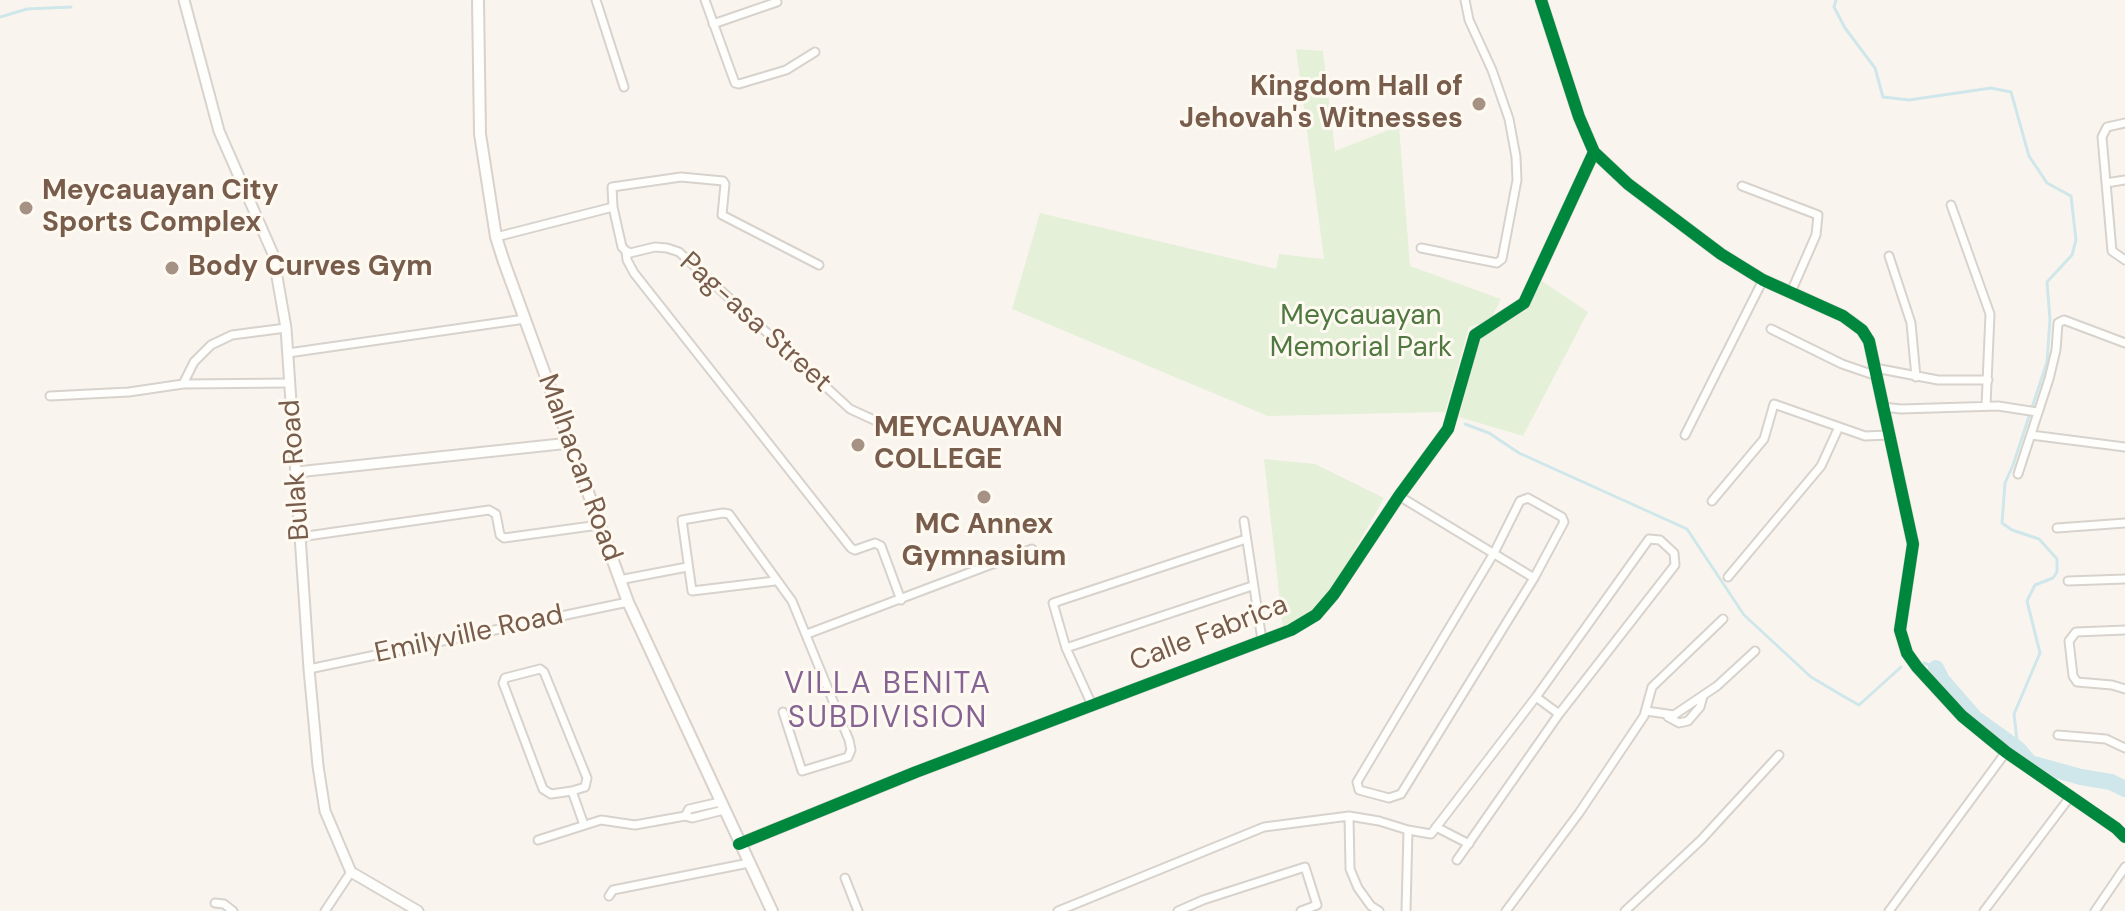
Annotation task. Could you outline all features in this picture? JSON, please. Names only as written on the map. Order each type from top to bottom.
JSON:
[{"type":"main road","name":"Malhacan Road","points":[[478,0],[480,134],[496,237],[628,602],[772,911]]},
{"type":"street","name":"Bulak Road","points":[[184,0],[216,123],[273,254],[286,328],[309,669],[325,811],[351,872]]},
{"type":"street","points":[[596,0],[624,87]]},
{"type":"street","points":[[705,0],[733,79],[739,84],[786,70],[815,52]]},
{"type":"street","points":[[1421,248],[1501,262],[1514,196],[1516,157],[1509,119],[1492,70],[1469,20],[1465,0]]},
{"type":"street","points":[[1541,0],[1579,117],[1594,152],[1628,184],[1699,238],[1763,280],[1843,316],[1862,330],[1869,341],[1913,544],[1901,641],[1917,667],[1962,716],[2006,752],[2125,837]]},
{"type":"street","points":[[713,24],[777,2]]},
{"type":"street","points":[[2125,123],[2107,127],[2102,137],[2112,251],[2125,260]]},
{"type":"street","name":"Calle Fabrica","points":[[739,844],[916,772],[1299,627],[1325,606],[1451,424],[1475,335],[1524,303],[1594,152]]},
{"type":"street","points":[[819,265],[722,215],[723,181],[681,177],[612,187],[622,247],[634,273],[841,537],[853,550],[875,543],[881,546],[901,600]]},
{"type":"street","points":[[2106,183],[2125,180]]},
{"type":"street","points":[[1742,186],[1818,215],[1816,235],[1791,292]]},
{"type":"street","points":[[1951,205],[1990,314],[1986,406]]},
{"type":"street","points":[[496,237],[613,207]]},
{"type":"street","name":"Pag-asa Street","points":[[626,251],[630,253],[655,247],[679,252],[850,409],[898,431]]},
{"type":"street","points":[[1889,256],[1911,323],[1916,377]]},
{"type":"street","points":[[1685,435],[1763,280]]},
{"type":"street","points":[[288,353],[525,319]]},
{"type":"street","points":[[2018,474],[2031,435],[2032,412],[2049,379],[2056,350],[2056,326],[2060,321],[2125,343]]},
{"type":"street","points":[[183,384],[201,352],[222,339],[286,328]]},
{"type":"street","points":[[1771,329],[1842,364],[1876,372],[1938,380],[1988,380]]},
{"type":"street","points":[[50,396],[129,392],[183,384],[290,383]]},
{"type":"street","points":[[1712,501],[1764,439],[1774,404],[1838,429],[1865,436],[1888,435]]},
{"type":"street","points":[[1882,407],[1986,406],[2032,412]]},
{"type":"street","points":[[1728,577],[1821,466],[1838,429]]},
{"type":"street","points":[[2031,435],[2125,447]]},
{"type":"street","points":[[297,472],[570,443]]},
{"type":"street","points":[[1399,496],[1534,578]]},
{"type":"street","points":[[1528,498],[1562,517],[1563,528],[1534,578],[1401,794],[1389,798],[1359,790],[1357,782],[1523,499],[1528,498]]},
{"type":"street","points":[[300,537],[489,510],[496,514],[500,535],[504,538],[599,525]]},
{"type":"street","points":[[775,581],[691,590],[682,520],[723,513],[735,521],[792,601],[849,740],[851,750],[848,757],[802,771],[783,712]]},
{"type":"street","points":[[1244,521],[1262,640]]},
{"type":"street","points":[[2057,528],[2125,523]]},
{"type":"street","points":[[1092,705],[1066,648],[1053,606],[1057,600],[1246,539]]},
{"type":"street","points":[[1058,911],[1264,827],[1349,816],[1431,834],[1536,697],[1649,539],[1660,540],[1674,553],[1675,565],[1559,714],[1457,860]]},
{"type":"street","points":[[807,634],[1032,549]]},
{"type":"street","points":[[619,580],[687,567]]},
{"type":"street","points":[[2068,581],[2125,579]]},
{"type":"street","points":[[1066,648],[1252,586]]},
{"type":"street","name":"Emilyville Road","points":[[309,669],[628,602]]},
{"type":"street","points":[[1506,911],[1579,813],[1646,711],[1652,687],[1723,619]]},
{"type":"street","points":[[2125,630],[2076,632],[2069,641],[2073,676],[2077,682],[2125,689]]},
{"type":"street","points":[[1666,716],[1674,715],[1703,695],[1755,651]]},
{"type":"street","points":[[540,669],[544,672],[587,778],[585,787],[572,791],[551,794],[543,789],[503,683],[505,678],[540,669]]},
{"type":"street","points":[[1646,711],[1679,723],[1688,721],[1700,707],[1703,695]]},
{"type":"street","points":[[1536,697],[1559,714]]},
{"type":"street","points":[[2058,735],[2106,739],[2125,748]]},
{"type":"street","points":[[1889,911],[2006,752]]},
{"type":"street","points":[[1625,911],[1701,840],[1779,755]]},
{"type":"street","points":[[572,791],[584,825]]},
{"type":"street","points":[[1984,911],[2070,797]]},
{"type":"street","points":[[538,840],[608,820],[627,826],[685,816],[692,818],[722,806]]},
{"type":"street","points":[[1349,816],[1350,869],[1358,888],[1371,906],[1379,911]]},
{"type":"street","points":[[1436,827],[1469,844]]},
{"type":"street","points":[[1406,911],[1408,830]]},
{"type":"street","points":[[609,896],[613,890],[749,863]]},
{"type":"street","points":[[1178,911],[1305,867],[1317,905],[1301,911]]},
{"type":"street","points":[[2095,911],[2125,867]]},
{"type":"street","points":[[325,911],[351,872],[418,911]]},
{"type":"street","points":[[845,878],[858,911]]},
{"type":"street","points":[[1203,900],[1207,911]]},
{"type":"street","points":[[215,903],[224,904],[233,911]]},
{"type":"green space","name":"Meycauayan Memorial Park","points":[[1296,49],[1323,51],[1335,151],[1399,126],[1410,266],[1501,299],[1490,321],[1469,327],[1445,412],[1268,416],[1012,309],[1040,213],[1276,269],[1279,254],[1324,259]]},
{"type":"green space","points":[[1542,281],[1588,312],[1523,436],[1459,417],[1480,336],[1525,311]]},
{"type":"green space","points":[[1264,459],[1315,464],[1384,498],[1332,590],[1307,617],[1283,629]]},
{"type":"waterway","points":[[1836,0],[1834,7],[1845,28],[1875,68],[1883,97],[1909,100],[1991,88],[2011,92],[2029,156],[2047,183],[2071,196],[2076,240],[2072,255],[2047,282],[2050,319],[2047,362],[2005,483],[2002,523],[2012,530],[2039,539],[2057,559],[2057,572],[2053,578],[2035,585],[2027,601],[2040,653],[2014,714],[2018,749]]},
{"type":"waterway","points":[[0,17],[27,9],[71,7]]},
{"type":"waterway","points":[[1465,424],[1489,433],[1519,453],[1687,529],[1744,615],[1811,677],[1859,705],[1901,667]]},
{"type":"waterway","points":[[1924,663],[1936,668]]},
{"type":"waterway","points":[[1936,668],[1942,680],[1975,718],[2018,749],[2030,763],[2111,782],[2125,789]]},
{"type":"cycle path","points":[[1541,0],[1579,117],[1594,152],[1628,184],[1721,254],[1763,280],[1843,316],[1862,330],[1869,341],[1913,544],[1900,630],[1907,653],[1962,716],[2006,752],[2125,837]]},
{"type":"cycle path","points":[[739,844],[916,772],[1291,630],[1316,615],[1334,594],[1448,429],[1475,335],[1524,303],[1594,152]]},
{"type":"place","name":"Kingdom Hall of Jehovah's Witnesses","points":[[1479,104]]},
{"type":"place","name":"Meycauayan City Sports Complex","points":[[26,208]]},
{"type":"place","name":"Body Curves Gym","points":[[172,268]]},
{"type":"place","name":"MEYCAUAYAN COLLEGE","points":[[858,445]]},
{"type":"place","name":"MC Annex Gymnasium","points":[[984,497]]},
{"type":"district","name":"VILLA BENITA SUBDIVISION","points":[[888,702]]}]
